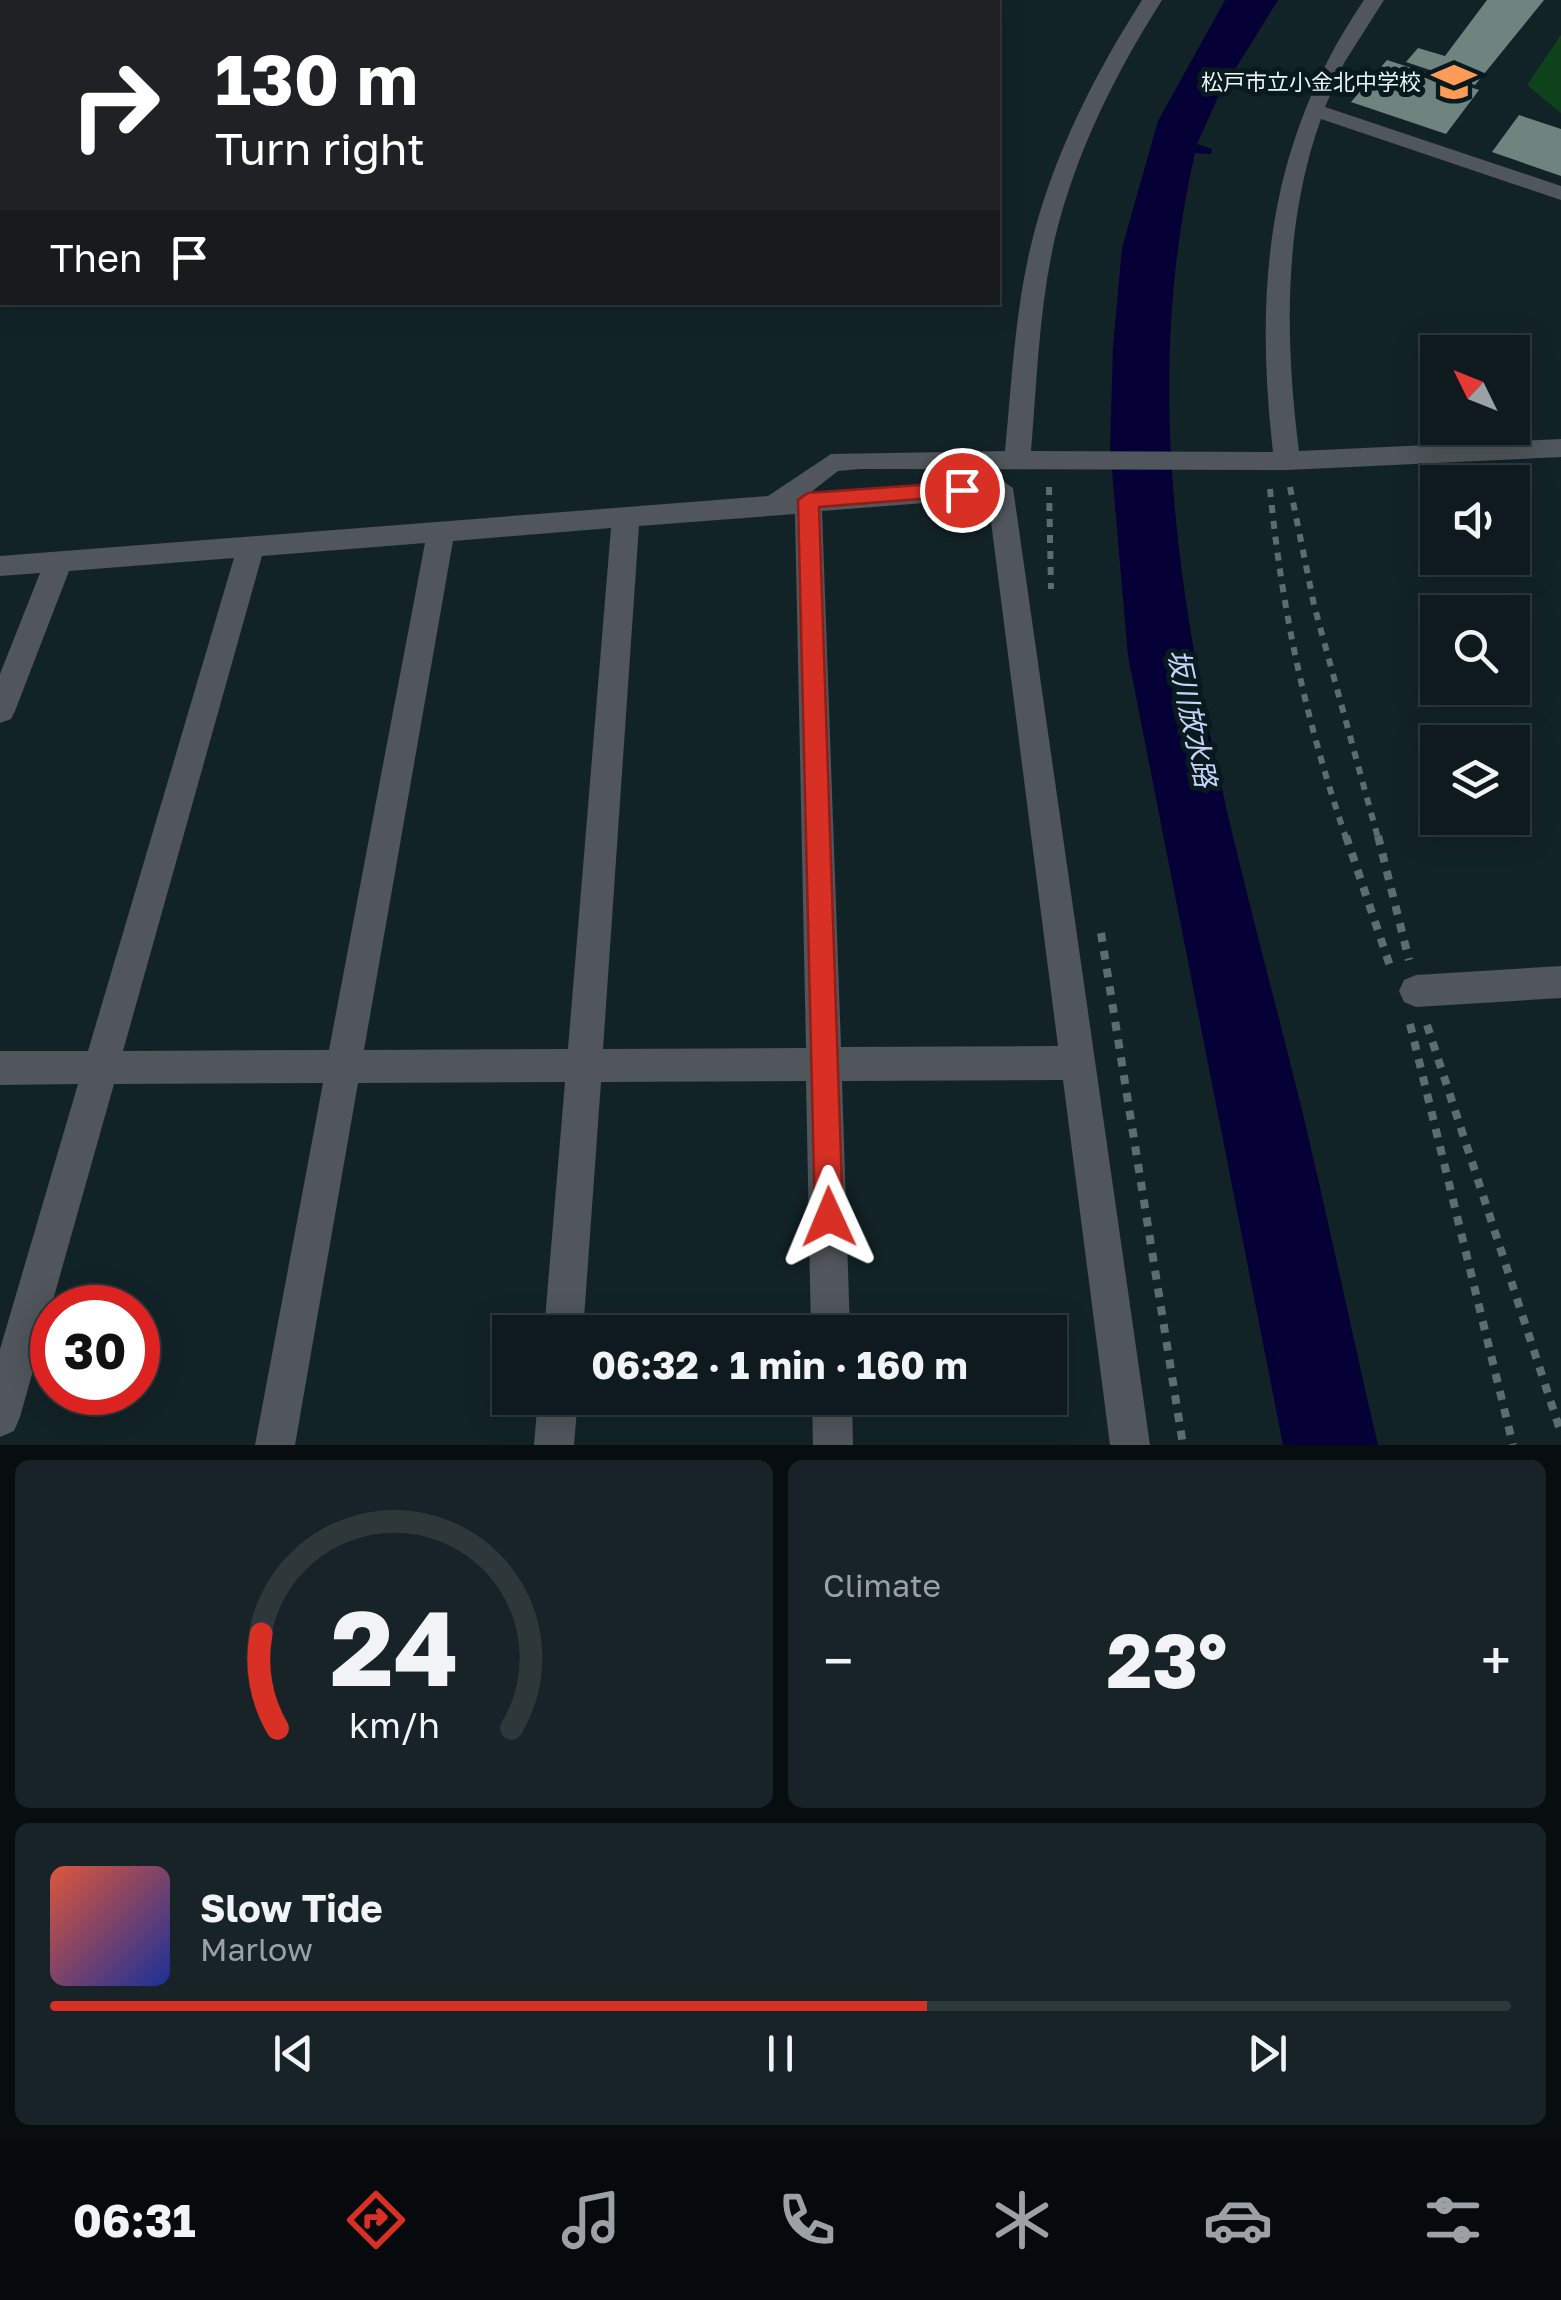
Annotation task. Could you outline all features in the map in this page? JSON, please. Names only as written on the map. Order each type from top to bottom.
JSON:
[{"type":"street","points":[[1018,460],[1036,273],[1060,184],[1122,46],[1152,0]]},
{"type":"street","points":[[1277,461],[1285,222],[1292,179],[1330,73],[1374,0]]},
{"type":"street","points":[[1316,111],[1561,193]]},
{"type":"street","points":[[831,1315],[826,1064],[793,502],[831,463],[1277,461],[1561,448]]},
{"type":"street","points":[[0,566],[1000,488],[1130,1445]]},
{"type":"street","points":[[565,1315],[626,515]]},
{"type":"street","points":[[275,1445],[442,530]]},
{"type":"street","points":[[0,1417],[251,546]]},
{"type":"street","points":[[0,711],[59,561]]},
{"type":"street","points":[[1407,998],[1561,982]]},
{"type":"street","points":[[0,1068],[1080,1063]]},
{"type":"street","points":[[554,1445],[557,1415]]},
{"type":"street","points":[[833,1415],[834,1445]]},
{"type":"path","points":[[1048,460],[1052,604]]},
{"type":"path","points":[[1277,461],[1280,592],[1311,734],[1561,1433]]},
{"type":"path","points":[[1277,461],[1341,691],[1407,998],[1513,1445]]},
{"type":"path","points":[[1121,1065],[1183,1445]]},
{"type":"green space","points":[[1561,35],[1561,113],[1527,85]]},
{"type":"water","name":"坂川放水路","points":[[1225,0],[1278,0],[1219,95],[1197,144],[1212,149],[1211,154],[1195,153],[1175,273],[1169,392],[1175,511],[1190,630],[1213,747],[1378,1445],[1283,1445],[1128,656],[1110,448],[1113,347],[1122,248],[1158,121]]},
{"type":"building","points":[[1487,0],[1544,0],[1475,85],[1406,62],[1418,48],[1445,56]]},
{"type":"building","points":[[1387,60],[1479,90],[1446,134],[1351,102]]},
{"type":"building","points":[[1519,115],[1561,129],[1561,176],[1492,152]]},
{"type":"place","name":"松戸市立小金北中学校","points":[[1454,82]]},
{"type":"route","points":[[829,1217],[808,500],[962,490]]}]
